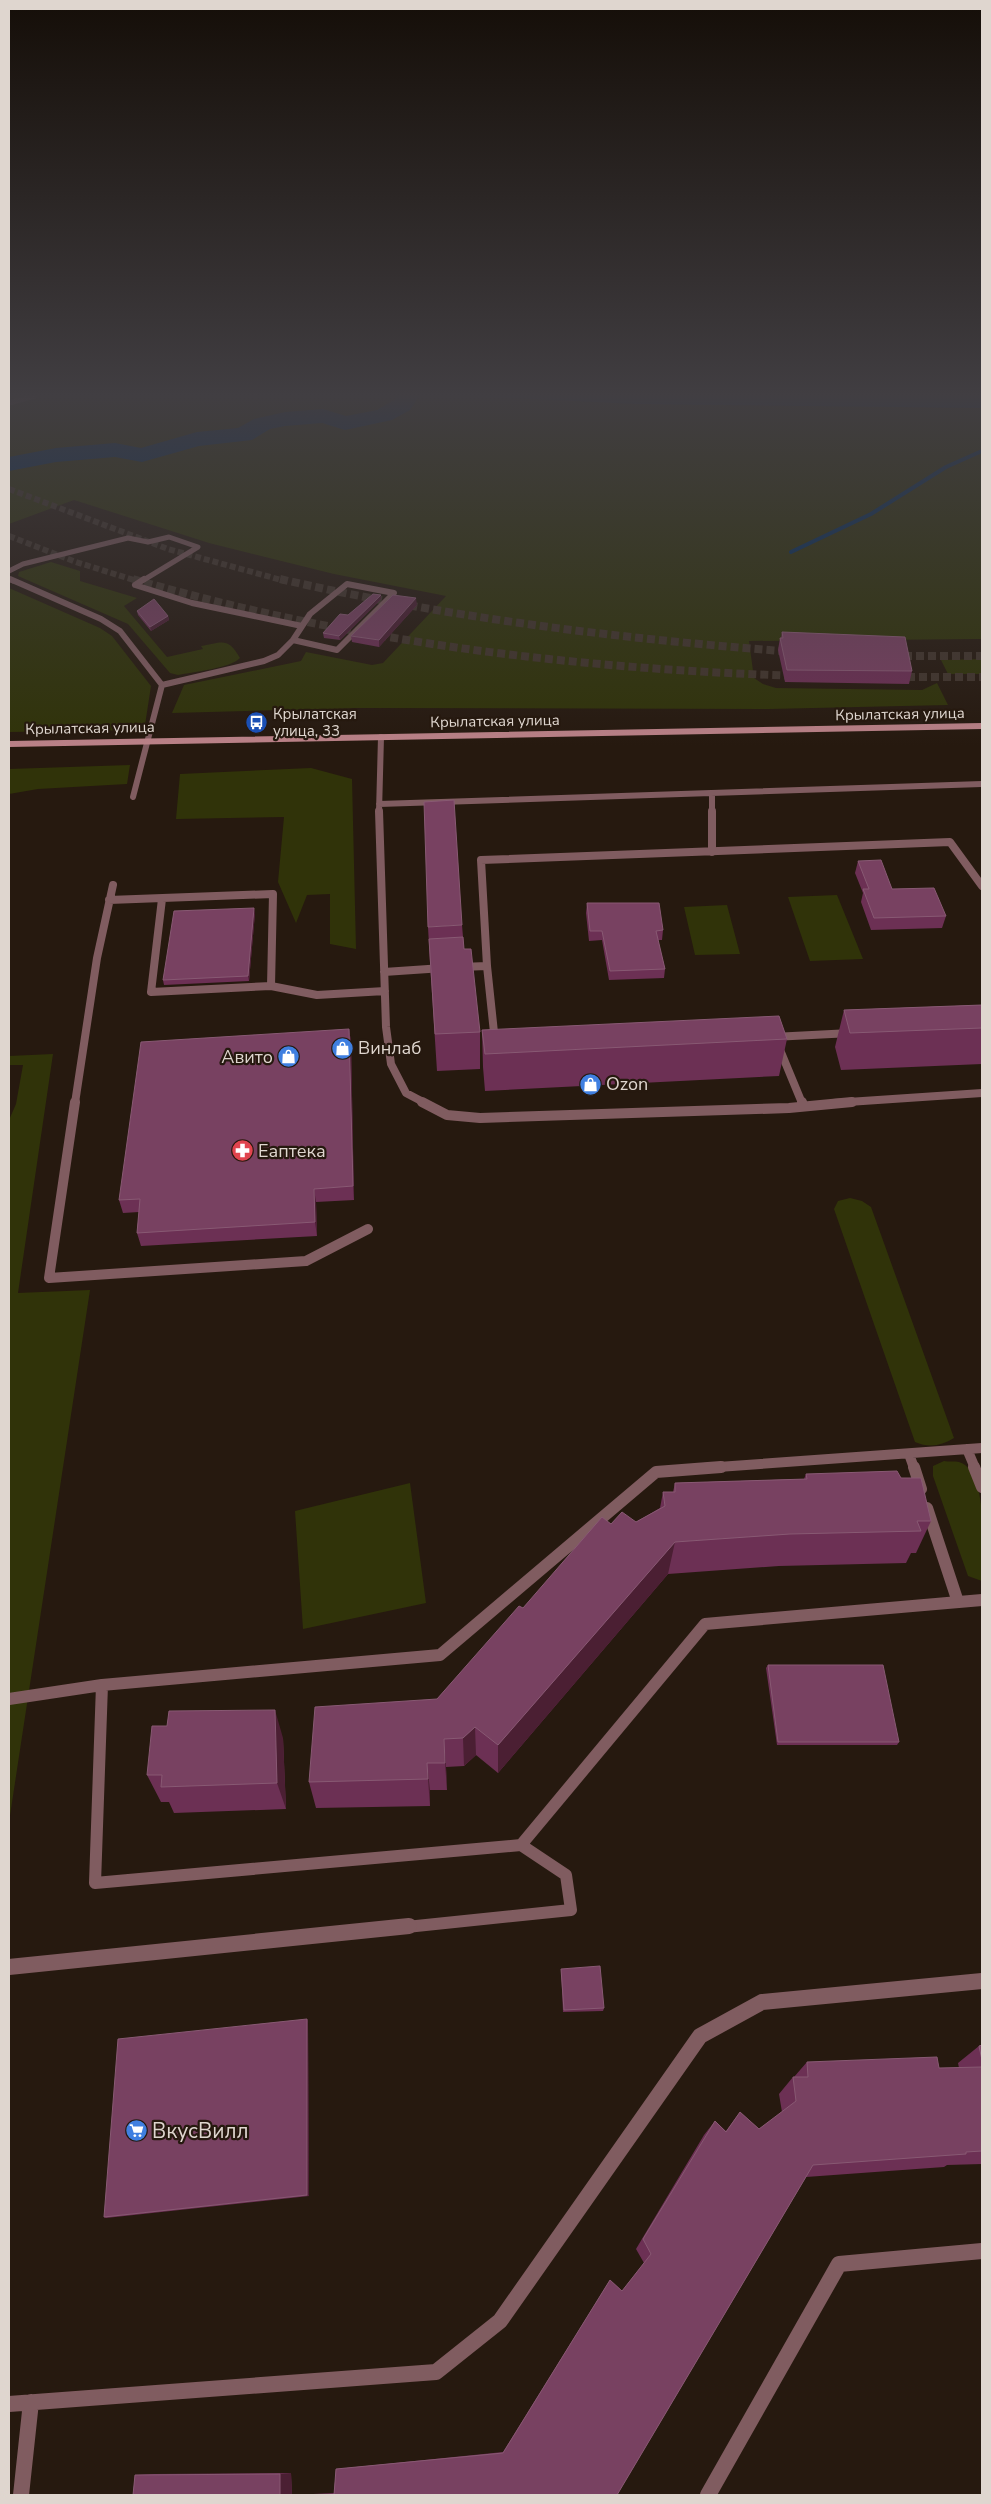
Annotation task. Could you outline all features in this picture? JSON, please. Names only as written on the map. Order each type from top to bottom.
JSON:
[{"type":"main road","name":"Крылатская улица","points":[[9,744],[982,726]]},
{"type":"lane","points":[[9,571],[23,564],[128,538],[148,542],[169,537],[198,547],[135,585],[192,602],[302,626]]},
{"type":"lane","points":[[9,579],[101,619],[120,632],[162,685]]},
{"type":"lane","points":[[162,685],[269,660],[287,648],[292,640],[302,626],[307,618],[347,584],[394,593],[337,650],[292,640]]},
{"type":"lane","points":[[133,797],[162,685]]},
{"type":"lane","points":[[382,736],[379,804],[386,1027],[391,1064],[406,1093],[447,1115],[490,1118],[789,1108],[803,1105],[982,1093]]},
{"type":"lane","points":[[379,804],[982,784]]},
{"type":"lane","points":[[712,793],[712,852]]},
{"type":"lane","points":[[496,1052],[487,966],[481,860],[950,842],[982,886]]},
{"type":"lane","points":[[113,885],[97,958],[48,1278],[306,1261],[368,1229]]},
{"type":"lane","points":[[109,900],[273,894],[271,986]]},
{"type":"lane","points":[[162,899],[151,992],[271,986],[317,995],[385,991]]},
{"type":"lane","points":[[384,972],[487,966]]},
{"type":"lane","points":[[765,1038],[864,1033]]},
{"type":"lane","points":[[775,1037],[803,1105]]},
{"type":"lane","points":[[9,1699],[102,1685],[440,1655],[656,1472],[982,1448]]},
{"type":"lane","points":[[967,1449],[982,1487]]},
{"type":"lane","points":[[909,1454],[958,1602]]},
{"type":"lane","points":[[521,1845],[705,1624],[982,1600]]},
{"type":"lane","points":[[9,1967],[571,1910],[566,1875],[521,1845],[95,1883],[102,1685]]},
{"type":"lane","points":[[9,2404],[436,2372],[500,2321],[700,2036],[762,2002],[982,1981]]},
{"type":"lane","points":[[708,2495],[839,2264],[982,2251]]},
{"type":"lane","points":[[21,2495],[31,2402]]},
{"type":"green space","points":[[9,513],[39,513],[9,524]]},
{"type":"green space","points":[[114,513],[982,513],[982,639],[749,641],[754,678],[763,684],[776,688],[922,690],[937,683],[948,705],[769,709],[357,708],[172,713],[184,685],[301,661],[306,652],[372,665],[383,663],[446,596],[334,574],[209,543]]},
{"type":"green space","points":[[51,562],[80,571],[80,581],[137,598],[124,606],[167,657],[203,649],[201,646],[224,643],[232,647],[240,658],[229,664],[211,669],[178,675],[170,673],[128,624],[18,576],[19,572]]},
{"type":"green space","points":[[9,588],[100,628],[112,636],[151,686],[145,725],[137,730],[9,732]]},
{"type":"green space","points":[[982,659],[982,674],[948,674],[941,660]]},
{"type":"green space","points":[[130,765],[127,784],[38,789],[9,794],[9,769]]},
{"type":"green space","points":[[311,768],[352,779],[356,949],[330,944],[330,894],[307,895],[296,923],[278,882],[284,817],[176,819],[180,774]]},
{"type":"green space","points":[[837,895],[863,959],[810,961],[788,897]]},
{"type":"green space","points":[[727,905],[740,954],[695,955],[684,907]]},
{"type":"green space","points":[[53,1054],[18,1293],[90,1290],[9,1822],[9,1120],[16,1104],[23,1065],[9,1065],[9,1056]]},
{"type":"green space","points":[[850,1198],[862,1201],[871,1207],[954,1438],[944,1443],[930,1445],[915,1442],[834,1209],[838,1201]]},
{"type":"green space","points":[[944,1461],[959,1462],[969,1469],[976,1481],[982,1515],[982,1581],[968,1576],[933,1476],[933,1466]]},
{"type":"green space","points":[[410,1483],[426,1603],[303,1629],[295,1511]]},
{"type":"building","points":[[373,594],[381,595],[339,636],[323,633],[340,614],[348,615]]},
{"type":"building","points":[[393,595],[416,598],[379,640],[351,636]]},
{"type":"building","points":[[154,599],[168,616],[150,627],[137,611]]},
{"type":"building","points":[[782,632],[905,637],[912,671],[787,670],[780,638],[783,638]]},
{"type":"building","points":[[454,800],[462,925],[428,927],[424,802]]},
{"type":"building","points":[[881,860],[892,889],[934,888],[946,916],[874,918],[863,889],[869,889],[858,861]]},
{"type":"building","points":[[587,903],[659,903],[663,930],[656,931],[665,969],[610,971],[602,931],[590,931]]},
{"type":"building","points":[[254,908],[248,976],[163,980],[174,911]]},
{"type":"building","points":[[463,937],[464,949],[471,949],[480,1032],[435,1034],[429,939]]},
{"type":"building","points":[[982,1005],[982,1028],[850,1033],[844,1010]]},
{"type":"building","points":[[779,1016],[787,1039],[485,1054],[482,1030]]},
{"type":"building","points":[[349,1029],[353,1186],[314,1189],[315,1222],[137,1233],[140,1199],[119,1200],[141,1042]]},
{"type":"building","points":[[897,1471],[901,1478],[921,1478],[931,1521],[917,1521],[921,1531],[790,1534],[675,1542],[498,1745],[475,1727],[463,1738],[444,1739],[445,1763],[427,1763],[428,1779],[309,1782],[315,1707],[437,1699],[519,1606],[523,1608],[602,1517],[611,1524],[622,1512],[636,1522],[665,1506],[663,1492],[675,1492],[675,1483],[807,1479],[806,1474]]},
{"type":"building","points":[[768,1665],[883,1665],[899,1742],[778,1742]]},
{"type":"building","points":[[275,1710],[277,1783],[161,1787],[162,1775],[147,1775],[152,1726],[167,1726],[169,1711]]},
{"type":"building","points":[[600,1966],[604,2008],[564,2010],[561,1969]]},
{"type":"building","points":[[307,2019],[307,2195],[104,2217],[118,2039]]},
{"type":"building","points":[[982,2045],[982,2060],[979,2046]]},
{"type":"building","points":[[937,2057],[939,2068],[982,2067],[982,2151],[966,2152],[966,2154],[813,2165],[617,2495],[334,2495],[336,2469],[503,2453],[610,2280],[622,2291],[651,2254],[643,2239],[715,2121],[726,2132],[740,2112],[759,2129],[796,2101],[793,2077],[808,2077],[807,2062]]},
{"type":"building","points":[[280,2474],[280,2495],[133,2495],[135,2475]]},
{"type":"waterway","points":[[791,552],[873,513]]},
{"type":"tunnel","points":[[72,513],[168,549],[285,581]]},
{"type":"tunnel","points":[[9,536],[76,562],[137,581]]},
{"type":"tunnel","points":[[133,579],[214,601],[297,620],[380,636],[464,649],[632,667],[800,676]]},
{"type":"tunnel","points":[[280,579],[344,593],[472,616],[665,641],[795,652]]},
{"type":"tunnel","points":[[892,656],[982,656]]},
{"type":"tunnel","points":[[895,677],[982,677]]},
{"type":"place","name":"Крылатская улица, 33","points":[[257,723]]},
{"type":"place","name":"Винлаб","points":[[342,1048]]},
{"type":"place","name":"Авито","points":[[289,1057]]},
{"type":"place","name":"Ozon","points":[[590,1084]]},
{"type":"place","name":"Еаптека","points":[[242,1151]]},
{"type":"place","name":"ВкусВилл","points":[[136,2131]]}]
